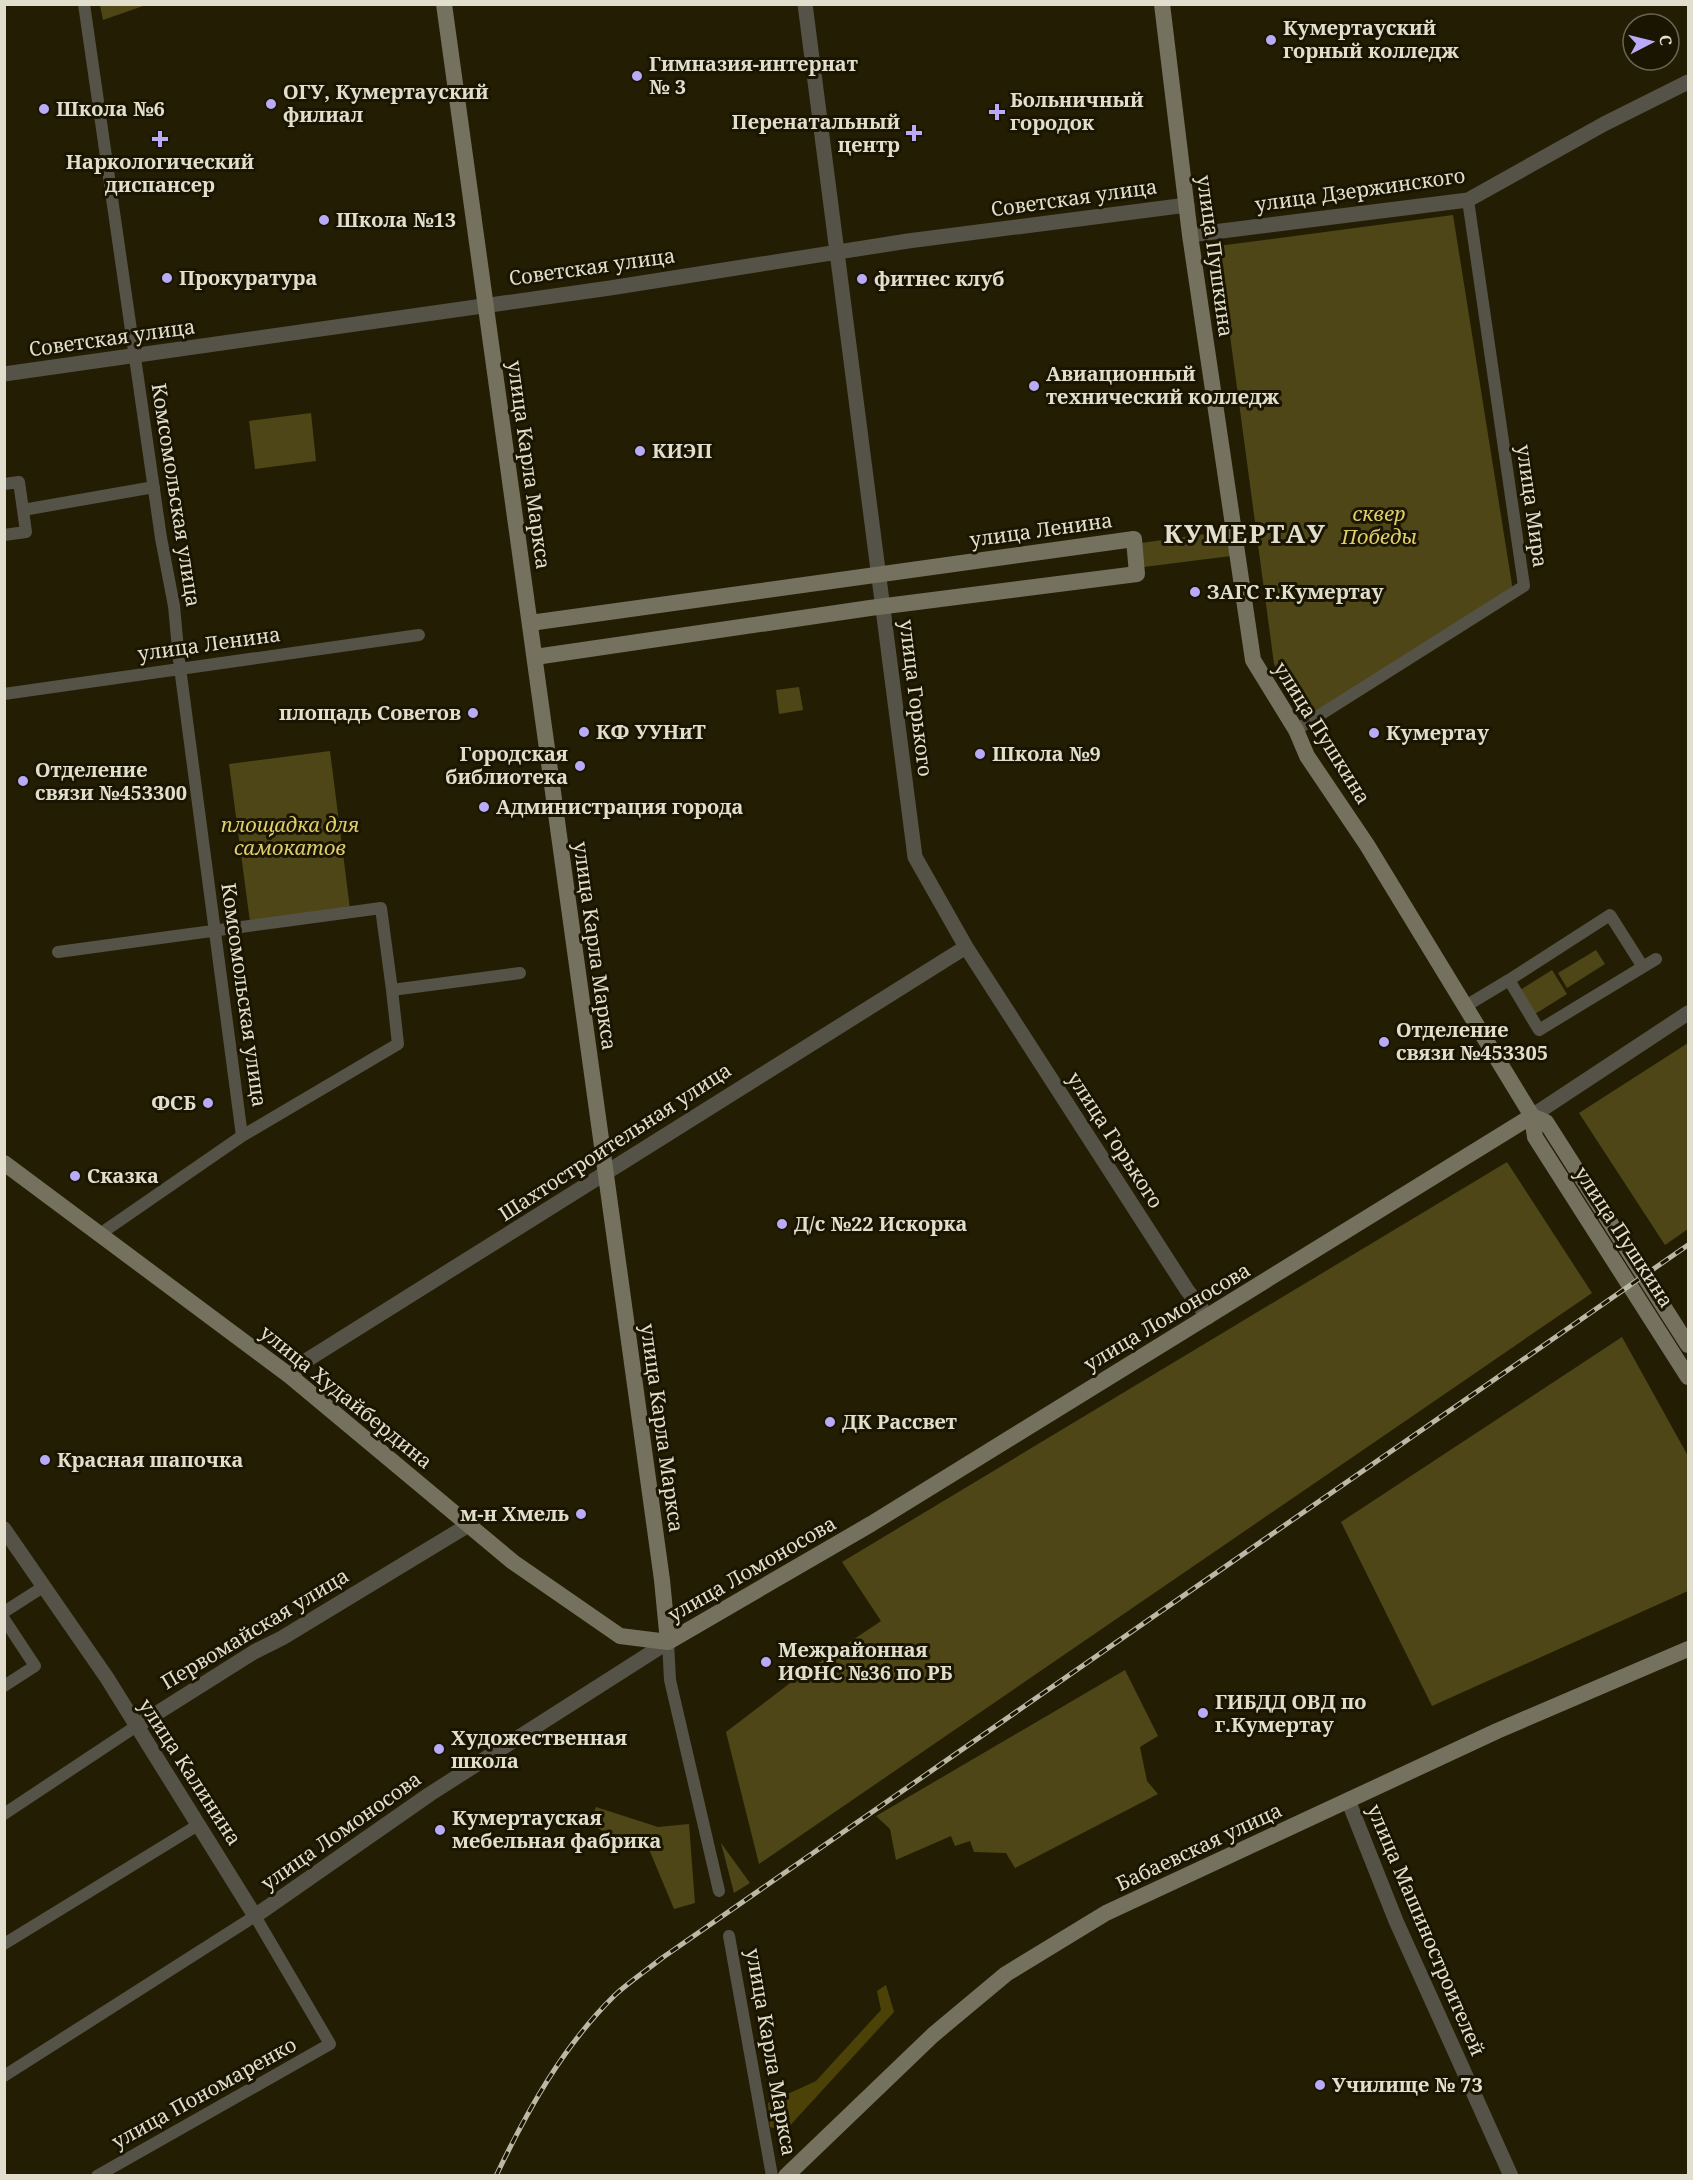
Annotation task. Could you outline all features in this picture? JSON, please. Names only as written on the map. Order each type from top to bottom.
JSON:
[{"type":"main road","name":"улица Карла Маркса","points":[[444,4],[662,1580],[668,1642]]},
{"type":"main road","name":"улица Пушкина","points":[[1162,4],[1190,235],[1253,660],[1296,730],[1307,756],[1368,845],[1532,1116],[1535,1137],[1689,1377]]},
{"type":"main road","name":"улица Ленина","points":[[530,623],[1134,539],[1137,574],[883,606],[535,657]]},
{"type":"main road","name":"улица Пушкина","points":[[1532,1116],[1546,1122],[1689,1345]]},
{"type":"main road","name":"улица Ломоносова","points":[[668,1642],[871,1524],[1532,1116]]},
{"type":"main road","name":"улица Худайбердина","points":[[4,1163],[290,1376],[513,1562],[620,1636],[668,1642]]},
{"type":"main road","name":"Бабаевская улица","points":[[786,2175],[933,2035],[1006,1974],[1107,1913],[1497,1731],[1689,1649]]},
{"type":"street","name":"Комсомольская улица","points":[[84,4],[154,487],[174,606],[180,669],[242,1136]]},
{"type":"street","name":"улица Горького","points":[[805,4],[835,253],[915,857],[966,947],[1182,1282],[1208,1317]]},
{"type":"street","name":"улица Дзержинского","points":[[1190,235],[1468,200],[1604,124],[1689,82]]},
{"type":"street","name":"улица Мира","points":[[1296,730],[1524,586],[1468,200]]},
{"type":"street","name":"Советская улица","points":[[4,374],[136,357],[908,241],[1187,205]]},
{"type":"street","points":[[4,484],[19,482],[26,532],[4,535]]},
{"type":"street","points":[[23,510],[154,487]]},
{"type":"street","name":"улица Ленина","points":[[4,694],[419,635]]},
{"type":"street","points":[[58,951],[381,908],[398,1044],[242,1136],[100,1234]]},
{"type":"street","points":[[1464,1007],[1610,915],[1642,967]]},
{"type":"street","name":"Шахтостроительная улица","points":[[290,1376],[307,1360],[966,947]]},
{"type":"street","points":[[1509,980],[1539,1030],[1656,960]]},
{"type":"street","points":[[392,990],[520,973]]},
{"type":"street","points":[[1532,1116],[1689,1013]]},
{"type":"street","name":"Первомайская улица","points":[[4,1814],[254,1652],[282,1638],[470,1524]]},
{"type":"street","name":"улица Калинина","points":[[7,1540],[107,1678],[135,1727],[255,1916],[330,2044]]},
{"type":"street","points":[[4,1612],[43,1587]]},
{"type":"street","points":[[4,1619],[35,1666],[4,1686]]},
{"type":"street","name":"улица Карла Маркса","points":[[668,1642],[670,1680],[719,1891]]},
{"type":"street","name":"улица Ломоносова","points":[[4,2076],[255,1916],[430,1794],[668,1642]]},
{"type":"street","name":"улица Машиностроителей","points":[[1348,1800],[1396,1922],[1511,2175]]},
{"type":"street","points":[[4,1944],[198,1825]]},
{"type":"street","name":"улица Карла Маркса","points":[[729,1936],[772,2175]]},
{"type":"street","name":"улица Пономаренко","points":[[98,2175],[330,2044]]},
{"type":"green space","points":[[100,4],[146,5],[103,20]]},
{"type":"green space","name":"сквер Победы","points":[[1453,215],[1513,591],[1308,722],[1274,664],[1218,246]]},
{"type":"green space","points":[[311,413],[316,461],[255,469],[249,421]]},
{"type":"green space","points":[[1227,531],[1231,556],[1144,567],[1141,543]]},
{"type":"green space","points":[[799,687],[803,710],[779,714],[776,690]]},
{"type":"green space","name":"площадка для самокатов","points":[[330,751],[350,909],[250,922],[229,764]]},
{"type":"green space","points":[[1596,950],[1605,964],[1567,988],[1558,973]]},
{"type":"green space","points":[[1552,970],[1567,994],[1535,1014],[1520,990]]},
{"type":"green space","points":[[1688,1043],[1688,1229],[1665,1245],[1579,1113]]},
{"type":"green space","points":[[1507,1162],[1592,1293],[759,1864],[726,1732],[802,1674],[881,1621],[842,1562]]},
{"type":"green space","points":[[1622,1337],[1688,1456],[1688,1591],[1432,1706],[1341,1522]]},
{"type":"green space","points":[[1125,1670],[1158,1736],[1140,1747],[1147,1781],[1158,1794],[1015,1868],[1006,1853],[974,1852],[970,1841],[955,1846],[951,1836],[896,1860],[890,1829],[876,1816]]},
{"type":"green space","points":[[596,1807],[658,1827],[689,1824],[695,1903],[674,1909],[646,1842],[614,1838],[590,1823]]},
{"type":"green space","points":[[721,1843],[750,1883],[734,1893]]},
{"type":"shaded area","points":[[886,1985],[894,2012],[785,2131],[770,2127],[768,2103],[816,2081],[881,2010],[877,1991]]},
{"type":"railway","points":[[496,2176],[520,2127],[563,2058],[596,2015],[632,1981],[1688,1245]]},
{"type":"place","name":"Кумертауский горный колледж","points":[[1271,40]]},
{"type":"place","name":"Гимназия-интернат № 3","points":[[637,76]]},
{"type":"place","name":"ОГУ, Кумертауский филиал","points":[[271,104]]},
{"type":"place","name":"Школа №6","points":[[44,109]]},
{"type":"place","name":"Больничный городок","points":[[997,112]]},
{"type":"place","name":"Перенатальный центр","points":[[914,133]]},
{"type":"place","name":"Наркологический диспансер","points":[[160,139]]},
{"type":"place","name":"Школа №13","points":[[324,220]]},
{"type":"place","name":"Прокуратура","points":[[167,278]]},
{"type":"place","name":"фитнес клуб","points":[[862,279]]},
{"type":"place","name":"Авиационный технический колледж","points":[[1034,386]]},
{"type":"place","name":"КИЭП","points":[[640,451]]},
{"type":"place","name":"ЗАГС г.Кумертау","points":[[1195,592]]},
{"type":"place","name":"площадь Советов","points":[[473,713]]},
{"type":"place","name":"КФ УУНиТ","points":[[584,732]]},
{"type":"place","name":"Кумертау","points":[[1374,733]]},
{"type":"place","name":"Школа №9","points":[[980,754]]},
{"type":"place","name":"Городская библиотека","points":[[580,766]]},
{"type":"place","name":"Отделение связи №453300","points":[[23,781]]},
{"type":"place","name":"Администрация города","points":[[484,807]]},
{"type":"place","name":"Отделение связи №453305","points":[[1384,1042]]},
{"type":"place","name":"ФСБ","points":[[208,1103]]},
{"type":"place","name":"Сказка","points":[[75,1176]]},
{"type":"place","name":"Д/с №22 Искорка","points":[[782,1224]]},
{"type":"place","name":"ДК Рассвет","points":[[830,1422]]},
{"type":"place","name":"Красная шапочка","points":[[45,1460]]},
{"type":"place","name":"м-н Хмель","points":[[581,1514]]},
{"type":"place","name":"Межрайонная ИФНС №36 по РБ","points":[[766,1662]]},
{"type":"place","name":"ГИБДД ОВД по г.Кумертау","points":[[1203,1713]]},
{"type":"place","name":"Художественная школа","points":[[439,1749]]},
{"type":"place","name":"Кумертауская мебельная фабрика","points":[[440,1830]]},
{"type":"place","name":"Училище № 73","points":[[1320,2085]]},
{"type":"district","name":"КУМЕРТАУ","points":[[1245,534]]}]
